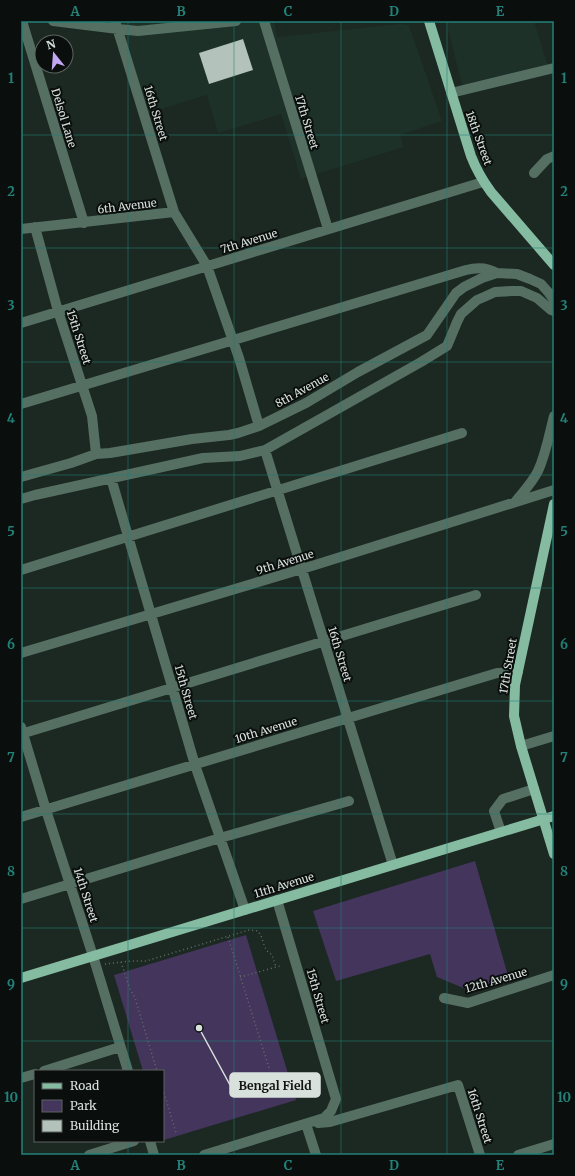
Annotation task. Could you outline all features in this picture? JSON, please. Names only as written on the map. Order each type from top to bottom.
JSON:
[{"type":"main road","name":"18th Street","points":[[429,21],[470,156],[484,182],[554,265]]},
{"type":"main road","name":"17th Street","points":[[554,504],[515,685],[514,716],[521,746],[554,854]]},
{"type":"main road","name":"11th Avenue","points":[[21,978],[554,816]]},
{"type":"street","name":"Delsol Lane","points":[[22,21],[84,223]]},
{"type":"street","points":[[53,21],[117,25],[138,31],[236,21]]},
{"type":"street","name":"17th Street","points":[[264,21],[328,229]]},
{"type":"street","name":"16th Street","points":[[117,25],[174,212]]},
{"type":"street","points":[[451,93],[554,68]]},
{"type":"street","points":[[534,173],[547,159],[554,156]]},
{"type":"street","name":"7th Avenue","points":[[21,323],[484,182]]},
{"type":"street","name":"6th Avenue","points":[[21,229],[174,212]]},
{"type":"street","points":[[174,212],[207,266],[239,358],[259,426]]},
{"type":"street","name":"15th Street","points":[[35,227],[58,311],[92,416],[96,454]]},
{"type":"street","points":[[21,404],[473,268],[486,268],[497,273]]},
{"type":"street","name":"8th Avenue","points":[[21,477],[96,454],[192,439],[229,435],[259,426],[306,403],[358,372],[427,335],[456,293],[472,283],[497,273],[517,274],[541,284],[554,300]]},
{"type":"street","points":[[21,499],[203,458],[240,456],[264,450],[447,346],[461,314],[477,300],[495,292],[521,292],[537,298],[554,311]]},
{"type":"street","points":[[515,502],[532,482],[538,471],[544,456],[554,416]]},
{"type":"street","points":[[21,570],[462,433]]},
{"type":"street","name":"16th Street","points":[[264,450],[393,865]]},
{"type":"street","name":"15th Street","points":[[111,478],[195,764],[245,910]]},
{"type":"street","name":"9th Avenue","points":[[21,653],[302,569],[554,490]]},
{"type":"street","points":[[22,732],[173,688],[476,595]]},
{"type":"street","name":"10th Avenue","points":[[21,817],[497,673],[518,672]]},
{"type":"street","name":"14th Street","points":[[22,732],[128,1070]]},
{"type":"street","points":[[521,746],[554,736]]},
{"type":"street","points":[[501,832],[494,811],[503,799],[534,789]]},
{"type":"street","points":[[21,900],[220,838],[349,801]]},
{"type":"street","name":"15th Street","points":[[277,900],[336,1099],[331,1111],[324,1118],[306,1124]]},
{"type":"street","name":"12th Avenue","points":[[444,998],[468,1003],[554,975]]},
{"type":"street","points":[[47,1070],[120,1047]]},
{"type":"street","points":[[21,1078],[34,1074]]},
{"type":"street","name":"16th Street","points":[[306,1124],[330,1122],[458,1085],[480,1155]]},
{"type":"street","points":[[204,1155],[306,1124],[316,1155]]},
{"type":"street","points":[[90,1155],[131,1142]]},
{"type":"street","points":[[150,1142],[154,1155]]},
{"type":"street","points":[[518,1155],[554,1144]]},
{"type":"path","points":[[105,964],[121,962],[146,962],[249,930],[258,931],[266,950],[272,955],[276,967]]},
{"type":"path","points":[[228,936],[269,1068]]},
{"type":"path","points":[[121,962],[130,989],[135,998],[157,1070]]},
{"type":"path","points":[[240,977],[280,966]]},
{"type":"path","points":[[164,1093],[176,1133]]},
{"type":"shaded area","points":[[53,21],[274,21],[277,37],[400,24],[409,25],[442,121],[400,135],[404,147],[301,179],[281,114],[218,133],[207,95],[145,114],[118,29]]},
{"type":"shaded area","points":[[452,21],[534,21],[549,70],[464,93],[447,25]]},
{"type":"green space","points":[[475,861],[509,979],[468,990],[437,977],[430,954],[336,981],[313,911]]},
{"type":"green space","points":[[246,935],[296,1100],[164,1140],[164,1070],[143,1070],[114,975]]},
{"type":"building","points":[[243,39],[253,70],[209,84],[199,53]]},
{"type":"place","name":"Bengal Field","points":[[199,1028]]}]
